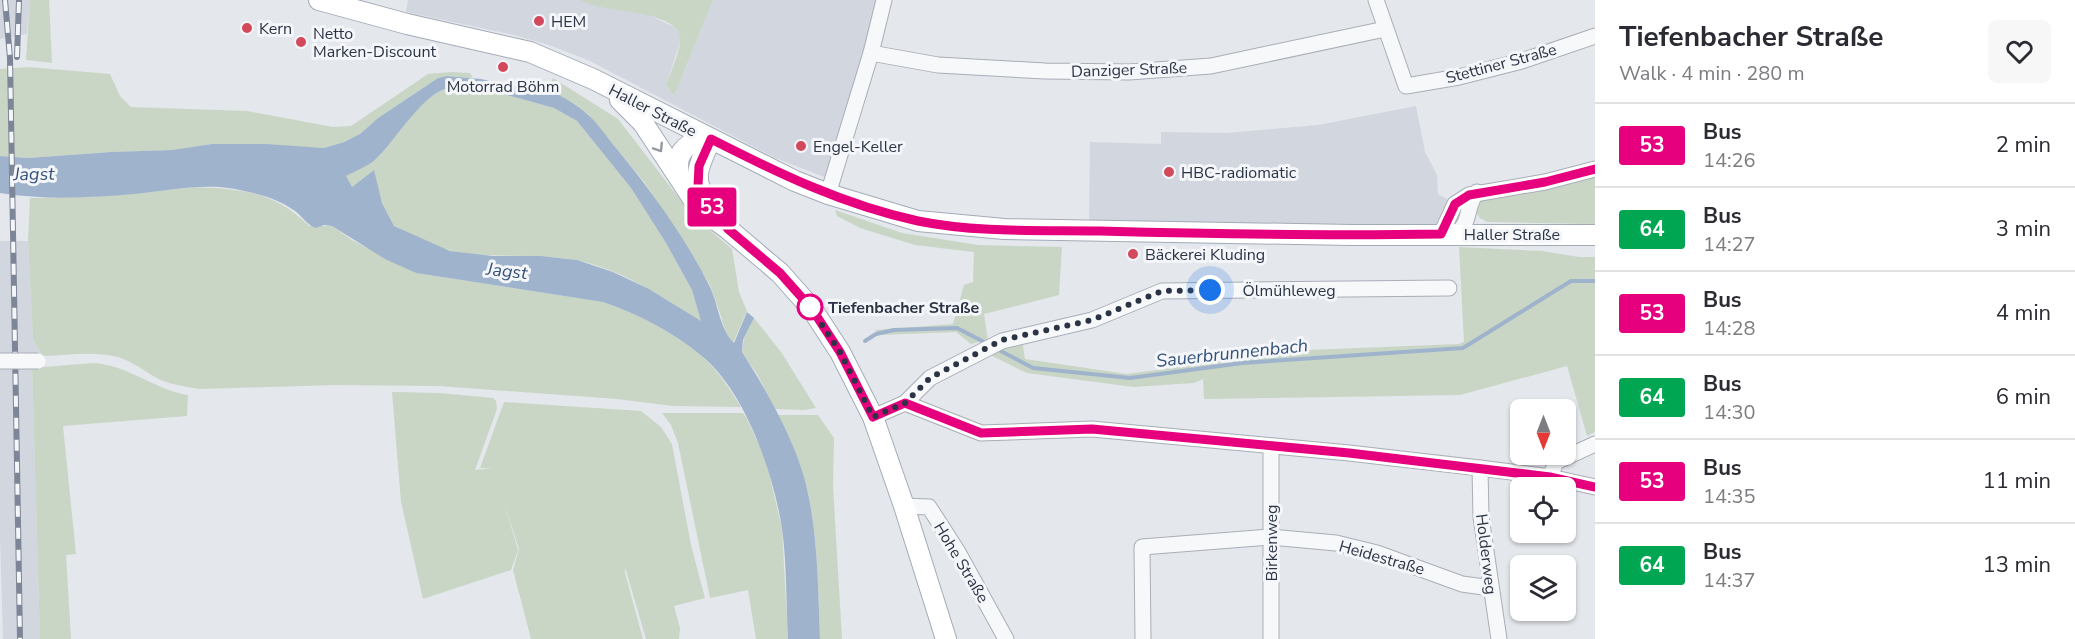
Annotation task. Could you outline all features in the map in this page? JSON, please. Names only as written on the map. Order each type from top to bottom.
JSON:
[{"type":"main road","name":"Haller Straße","points":[[322,0],[407,24],[530,52],[559,63],[795,181],[828,194],[918,220],[1004,229],[1351,236],[1595,235]]},
{"type":"main road","points":[[607,87],[643,123],[681,183],[706,213],[780,273],[812,309],[840,352],[873,417],[904,506],[945,639]]},
{"type":"main road","points":[[681,183],[678,172],[680,156],[687,145],[708,138]]},
{"type":"main road","points":[[708,138],[699,166],[698,186],[702,195],[728,229]]},
{"type":"street","points":[[828,194],[871,53],[884,0]]},
{"type":"street","points":[[1376,0],[1385,29]]},
{"type":"street","name":"Danziger Straße","points":[[871,53],[939,65],[1045,71],[1129,72],[1211,66],[1385,29]]},
{"type":"street","name":"Stettiner Straße","points":[[1385,29],[1406,86],[1522,62],[1595,36]]},
{"type":"street","points":[[1448,234],[1451,211],[1462,198],[1477,192],[1545,182],[1595,169]]},
{"type":"street","points":[[1448,234],[1465,227],[1472,198],[1477,192]]},
{"type":"street","points":[[1469,210],[1471,216],[1486,234]]},
{"type":"street","name":"Ölmühleweg","points":[[905,403],[930,378],[1002,340],[1092,320],[1162,291],[1449,288]]},
{"type":"street","points":[[0,361],[38,361]]},
{"type":"street","points":[[873,417],[905,403],[981,433],[1092,429],[1349,453],[1550,477],[1556,462],[1595,444]]},
{"type":"street","name":"Birkenweg","points":[[1271,447],[1271,639]]},
{"type":"street","name":"Holderweg","points":[[1480,468],[1481,517],[1499,639]]},
{"type":"street","points":[[1576,483],[1595,487]]},
{"type":"street","name":"Hohe Straße","points":[[904,506],[929,507],[958,552],[1006,639]]},
{"type":"street","name":"Heidestraße","points":[[1143,639],[1142,547],[1270,537],[1336,543],[1377,553],[1462,584],[1491,588]]},
{"type":"shaded area","points":[[0,0],[30,0],[27,34],[0,39]]},
{"type":"shaded area","points":[[408,0],[579,0],[651,16],[674,27],[680,34],[680,42],[666,85],[674,96],[713,0],[884,0],[832,180],[773,157],[590,61],[549,45],[514,35],[406,12]]},
{"type":"shaded area","points":[[1416,106],[1425,152],[1437,175],[1438,194],[1455,204],[1452,229],[1089,223],[1090,142],[1161,144],[1161,132],[1227,133],[1318,125]]},
{"type":"shaded area","points":[[0,241],[28,241],[33,340],[43,356],[32,368],[40,639],[3,639],[0,537]]},
{"type":"green space","points":[[30,0],[49,0],[52,63],[26,60]]},
{"type":"green space","points":[[579,0],[713,0],[674,96],[666,85],[679,47],[680,36],[676,29],[669,23],[648,15],[605,8]]},
{"type":"green space","points":[[28,67],[110,74],[120,96],[131,107],[247,111],[333,127],[351,126],[428,74],[470,73],[473,78],[448,76],[438,78],[378,118],[360,134],[324,148],[212,144],[172,150],[28,158],[0,156],[0,69]]},
{"type":"green space","points":[[553,78],[618,119],[692,215],[732,249],[739,292],[747,311],[733,343],[726,335],[710,285],[645,183],[588,114],[548,89]]},
{"type":"green space","points":[[453,87],[469,92],[490,91],[518,98],[554,108],[577,121],[631,188],[666,243],[692,290],[702,322],[641,285],[592,264],[560,258],[483,255],[438,247],[394,226],[382,203],[373,171],[352,187],[345,176],[375,160],[421,106],[442,90]]},
{"type":"green space","points":[[1595,169],[1595,224],[1487,222],[1480,218],[1470,204],[1472,198]]},
{"type":"green space","points":[[194,187],[242,191],[270,199],[296,214],[309,226],[332,226],[352,240],[416,273],[603,302],[616,306],[643,318],[695,350],[715,370],[741,407],[673,406],[617,399],[439,386],[334,385],[200,389],[163,381],[130,362],[109,355],[43,356],[33,340],[28,241],[30,198],[112,195]]},
{"type":"green space","points":[[835,210],[902,233],[978,245],[1062,247],[1059,295],[984,314],[988,340],[971,344],[956,332],[882,335],[875,330],[953,324],[964,285],[973,282],[974,252],[915,245],[860,228],[837,216]]},
{"type":"green space","points":[[1459,247],[1542,251],[1595,257],[1595,432],[1587,436],[1567,366],[1460,395],[1204,399],[1203,379],[1194,383],[1133,387],[1027,373],[988,354],[1022,340],[1025,359],[1127,374],[1171,368],[1185,356],[1203,356],[1204,354],[1459,344],[1464,342]]},
{"type":"green space","points":[[754,318],[781,352],[816,408],[775,409],[757,374],[742,352],[744,339]]},
{"type":"green space","points":[[93,363],[118,368],[163,388],[188,395],[187,416],[63,426],[76,554],[66,555],[71,639],[40,639],[32,368]]},
{"type":"green space","points":[[392,392],[493,398],[497,409],[475,470],[492,468],[480,468],[504,402],[641,411],[661,427],[672,444],[691,545],[705,598],[674,606],[680,628],[679,639],[646,639],[625,567],[643,639],[531,639],[513,570],[519,549],[504,503],[518,550],[511,570],[423,599],[401,502]]},
{"type":"green space","points":[[662,413],[743,413],[747,419],[766,460],[782,529],[788,639],[756,639],[748,590],[710,598],[678,443],[671,425]]},
{"type":"green space","points":[[778,415],[818,415],[834,438],[833,486],[842,639],[820,639],[817,561],[810,502],[801,466]]},
{"type":"water","name":"Jagst","points":[[447,76],[481,79],[535,94],[539,84],[581,109],[598,125],[678,231],[709,285],[725,331],[734,343],[747,312],[754,318],[743,340],[742,352],[787,433],[806,484],[815,541],[820,639],[788,639],[782,529],[765,460],[745,413],[732,391],[703,357],[656,325],[603,302],[416,273],[385,259],[332,226],[313,227],[295,211],[274,199],[235,189],[197,187],[67,198],[0,193],[0,156],[28,158],[172,150],[212,144],[266,144],[324,148],[360,134],[378,118],[438,78]],"holes":[[[453,87],[469,92],[490,91],[518,98],[554,108],[577,121],[631,188],[666,243],[692,290],[701,321],[649,289],[613,272],[577,260],[541,256],[493,256],[450,251],[394,226],[382,203],[374,170],[352,187],[346,176],[375,160],[411,117],[432,97],[442,90]]]},
{"type":"waterway","name":"Sauerbrunnenbach","points":[[995,348],[1033,368],[1130,378],[1242,363],[1463,348],[1571,281],[1595,281]]},
{"type":"waterway","name":"Sauerbrunnenbach","points":[[865,341],[876,334],[894,330],[957,328],[986,343]]},
{"type":"railway","points":[[5,0],[10,58],[20,639]]},
{"type":"railway","points":[[17,57],[19,0]]},
{"type":"bus line","name":"53","points":[[1595,169],[1545,182],[1486,190],[1469,195],[1455,204],[1441,234],[1372,236],[1004,229],[952,225],[918,220],[828,194],[795,181],[711,139],[697,176],[702,195],[728,229],[780,273],[812,309],[840,352],[873,417],[905,403],[981,433],[1092,429],[1349,453],[1550,477],[1595,487]]},
{"type":"place","name":"HEM","points":[[539,21]]},
{"type":"place","name":"Kern","points":[[247,28]]},
{"type":"place","name":"Netto Marken-Discount","points":[[301,42]]},
{"type":"place","name":"Motorrad Böhm","points":[[503,67]]},
{"type":"place","name":"Engel-Keller","points":[[801,146]]},
{"type":"place","name":"HBC-radiomatic","points":[[1169,172]]},
{"type":"place","name":"Bäckerei Kluding","points":[[1133,254]]},
{"type":"place","name":"Tiefenbacher Straße","points":[[810,307]]},
{"type":"route","points":[[810,307],[840,352],[873,417],[905,403],[930,378],[1002,340],[1092,320],[1162,291],[1210,290]]}]
